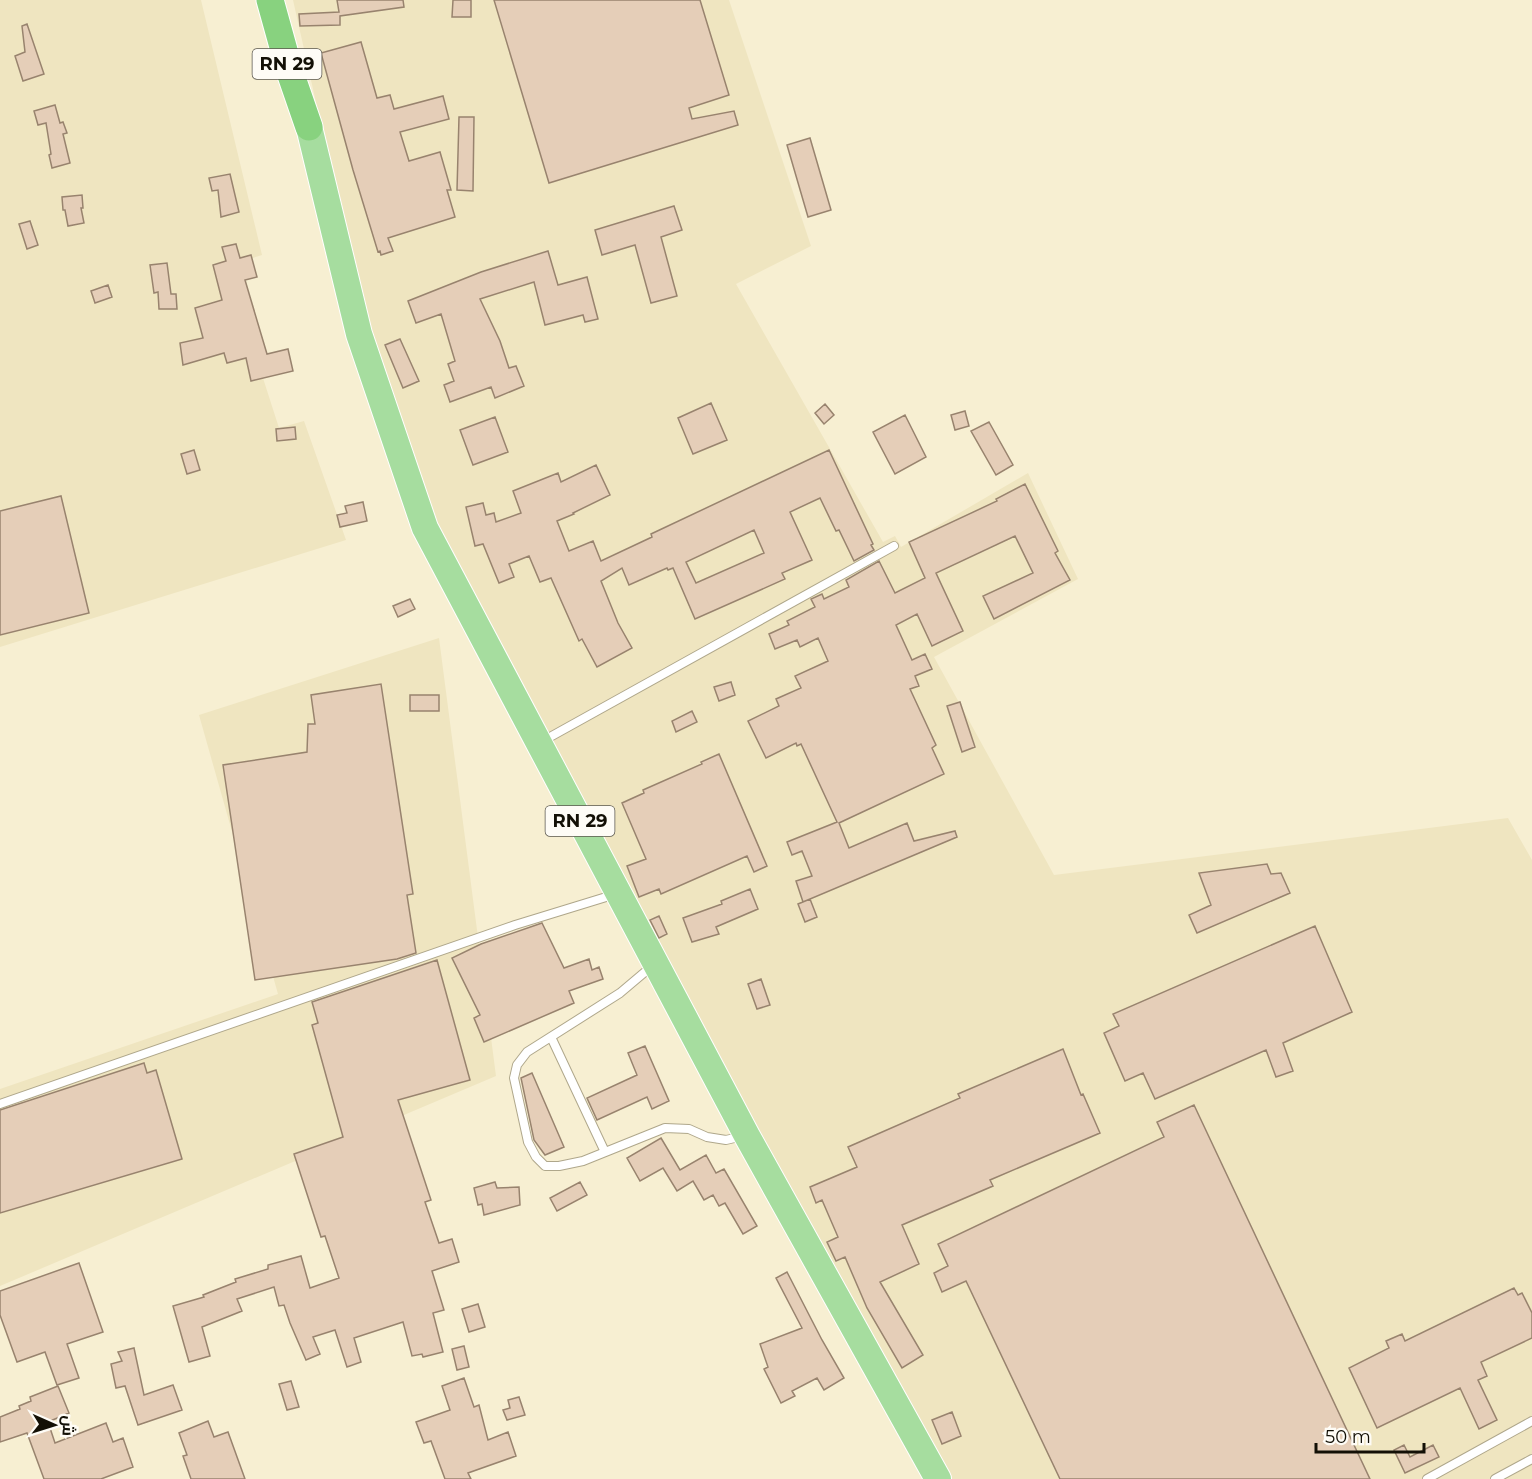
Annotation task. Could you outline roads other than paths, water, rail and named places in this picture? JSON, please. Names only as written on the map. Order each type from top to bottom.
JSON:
[{"type":"highway","name":"RN 29","points":[[270,0],[290,72],[309,127]]},
{"type":"highway","name":"RN 29","points":[[287,0],[302,58],[309,127]]},
{"type":"main road","name":"RN 29","points":[[309,127],[359,334],[425,528],[747,1136],[938,1479]]},
{"type":"lane","points":[[538,744],[894,546]]},
{"type":"lane","points":[[0,1104],[515,925],[620,893]]},
{"type":"lane","points":[[656,963],[620,993],[527,1052],[517,1065],[514,1078],[528,1142],[536,1157],[545,1166],[559,1166],[583,1161],[665,1128],[689,1129],[707,1137],[726,1140],[747,1136]]},
{"type":"lane","points":[[551,1037],[605,1152]]},
{"type":"lane","points":[[1427,1479],[1532,1421]]},
{"type":"lane","points":[[1495,1479],[1532,1460]]}]
